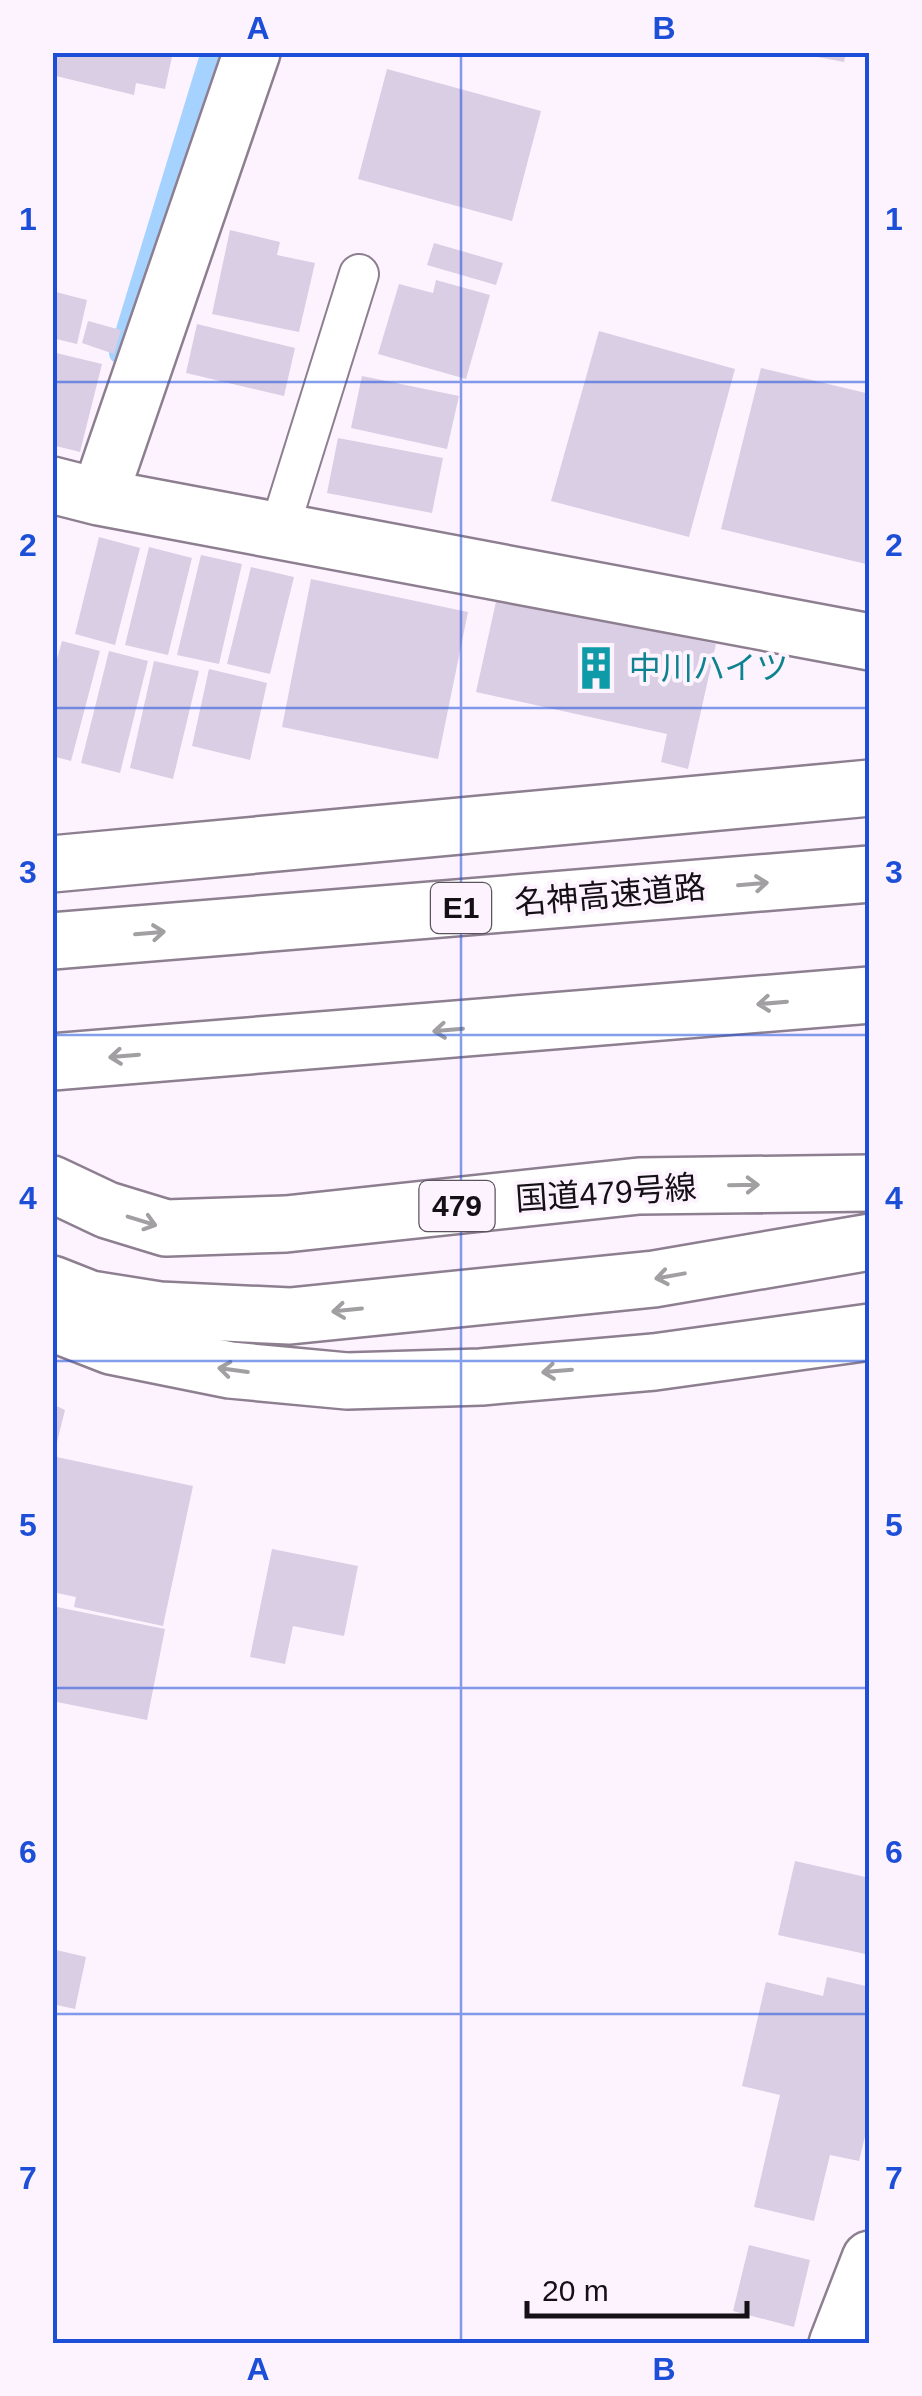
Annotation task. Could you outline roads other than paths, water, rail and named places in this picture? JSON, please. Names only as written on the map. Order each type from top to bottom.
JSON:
[{"type":"main road","points":[[252,52],[76,491],[870,642]]},
{"type":"main road","points":[[52,864],[870,788]]},
{"type":"main road","name":"名神高速道路","points":[[52,941],[870,874]]},
{"type":"main road","points":[[52,1062],[870,995]]},
{"type":"main road","name":"国道479号線","points":[[52,1184],[107,1210],[166,1228],[286,1224],[640,1186],[870,1184]]},
{"type":"main road","points":[[52,1284],[90,1299],[158,1310],[290,1316],[654,1279],[870,1242]]},
{"type":"main road","points":[[52,1322],[111,1346],[213,1367],[346,1381],[481,1378],[654,1362],[870,1332]]},
{"type":"main road","points":[[837,2344],[868,2270]]},
{"type":"lane","points":[[279,530],[359,274]]},
{"type":"waterway","points":[[120,353],[212,52]]},
{"type":"place","name":"中川ハイツ","points":[[596,668]]}]
